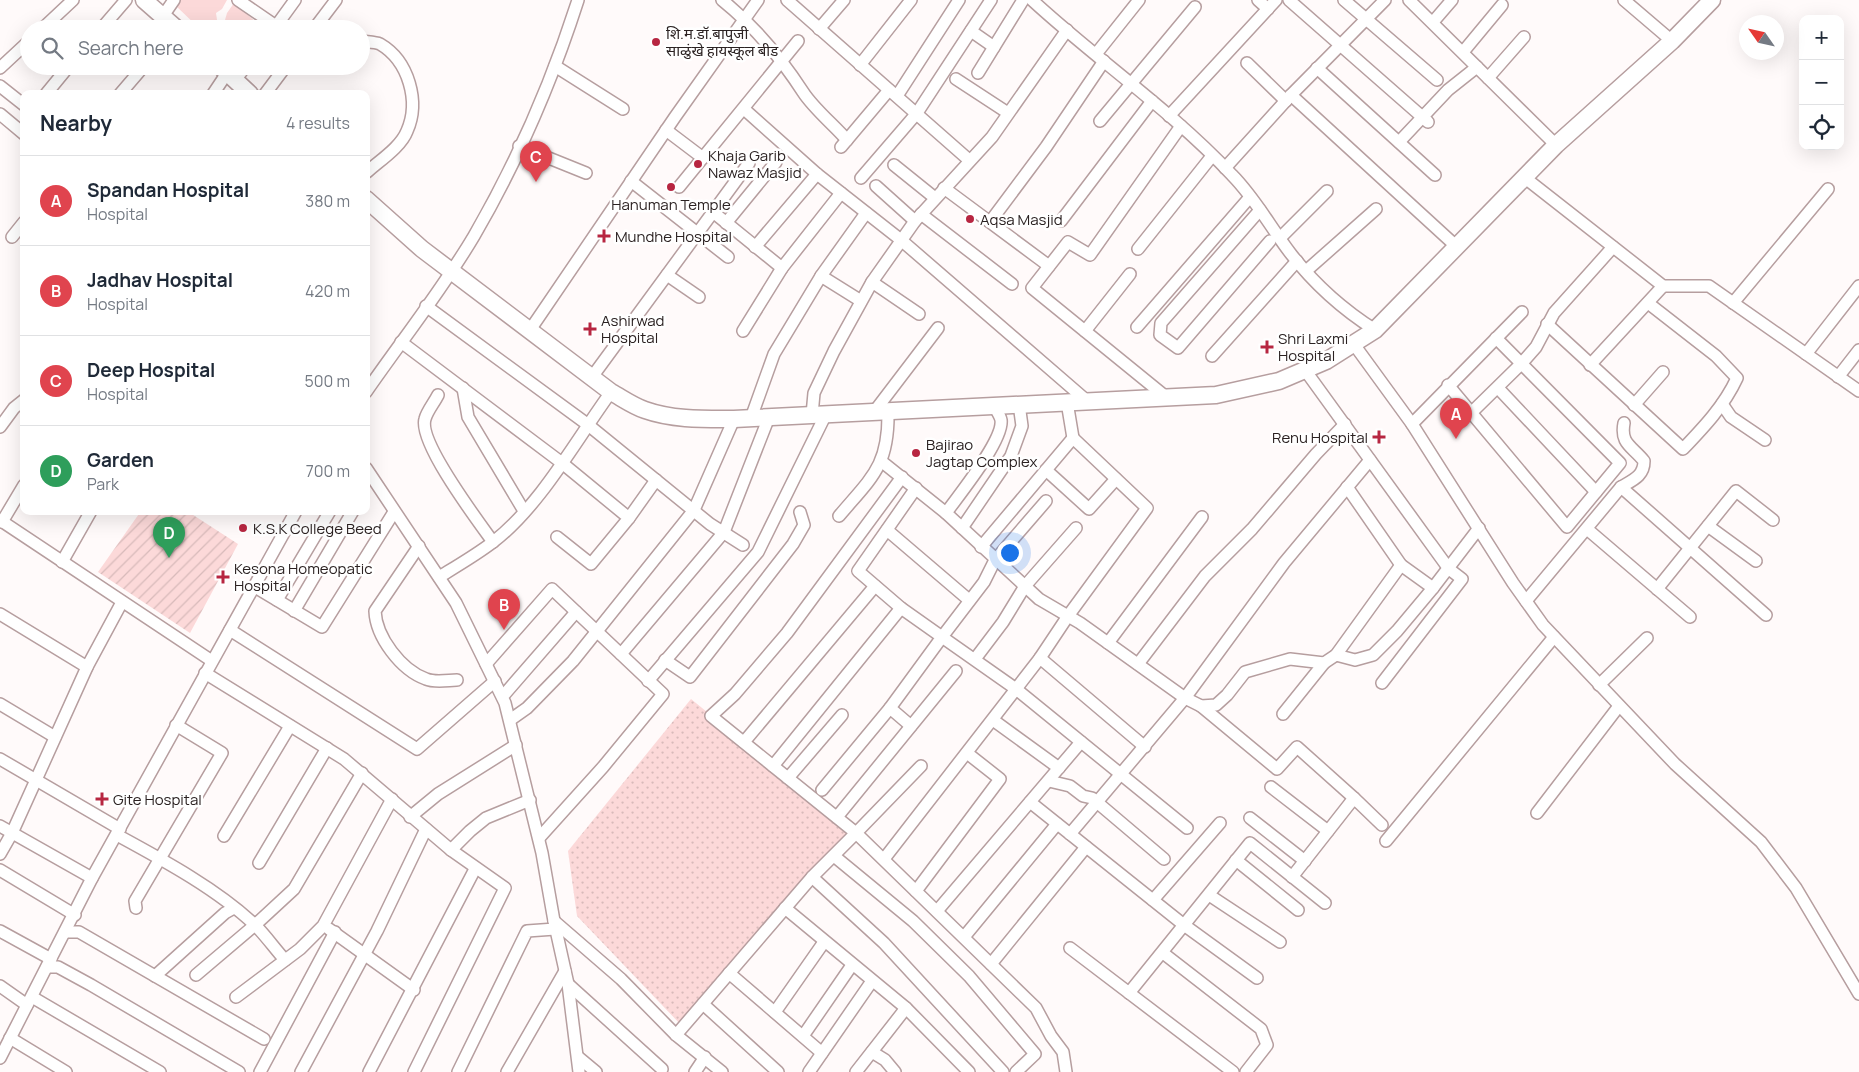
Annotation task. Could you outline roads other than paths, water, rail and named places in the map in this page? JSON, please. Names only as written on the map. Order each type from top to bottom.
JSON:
[{"type":"highway","points":[[144,0],[167,20]]},
{"type":"highway","points":[[370,203],[422,249],[610,392],[645,410],[665,415],[734,419],[1216,395],[1279,381],[1326,361],[1375,330],[1556,145],[1672,41],[1712,0]]},
{"type":"highway","points":[[229,75],[246,90]]},
{"type":"street","points":[[52,20],[73,0]]},
{"type":"street","points":[[109,20],[126,0]]},
{"type":"street","points":[[162,16],[174,0]]},
{"type":"street","points":[[238,0],[265,20]]},
{"type":"street","points":[[280,20],[295,0]]},
{"type":"street","points":[[321,20],[336,0]]},
{"type":"street","points":[[370,386],[452,271],[478,227],[520,146],[555,66],[578,0]]},
{"type":"street","points":[[722,0],[745,18],[749,26],[782,62],[802,91],[844,143],[893,93],[959,0]]},
{"type":"street","points":[[530,330],[666,130],[758,0]]},
{"type":"street","points":[[787,0],[969,160]]},
{"type":"street","points":[[819,29],[844,0]]},
{"type":"street","points":[[860,65],[911,0]]},
{"type":"street","points":[[861,178],[917,114],[991,0]]},
{"type":"street","points":[[978,73],[1023,0]]},
{"type":"street","points":[[1032,0],[1152,100],[1225,168],[1260,210],[1275,239],[1326,294],[1349,313],[1375,330]]},
{"type":"street","points":[[990,222],[1046,147],[1100,58],[1139,0]]},
{"type":"street","points":[[1169,116],[1272,4],[1258,0]]},
{"type":"street","points":[[1289,0],[1426,120]]},
{"type":"street","points":[[1225,168],[1288,98],[1384,0]]},
{"type":"street","points":[[1410,0],[1556,145]]},
{"type":"street","points":[[1433,22],[1452,0]]},
{"type":"street","points":[[1624,0],[1672,41]]},
{"type":"street","points":[[1349,2],[1437,80]]},
{"type":"street","points":[[1463,52],[1502,5]]},
{"type":"street","points":[[1100,121],[1195,7]]},
{"type":"street","points":[[648,681],[758,552],[819,414],[814,394],[834,351],[872,282],[918,217],[992,137],[1067,30]]},
{"type":"street","points":[[971,31],[994,47]]},
{"type":"street","points":[[1488,78],[1524,37]]},
{"type":"street","points":[[679,186],[798,41]]},
{"type":"street","points":[[370,42],[378,43],[393,54],[407,75],[414,99],[413,114],[407,133],[370,169]]},
{"type":"street","points":[[0,68],[20,49]]},
{"type":"street","points":[[1247,64],[1457,246]]},
{"type":"street","points":[[555,66],[623,110]]},
{"type":"street","points":[[1399,142],[1426,120],[1448,90],[1478,67]]},
{"type":"street","points":[[1317,68],[1435,175]]},
{"type":"street","points":[[49,90],[62,75]]},
{"type":"street","points":[[123,90],[136,75]]},
{"type":"street","points":[[216,90],[226,75]]},
{"type":"street","points":[[268,90],[279,75]]},
{"type":"street","points":[[956,79],[1008,113]]},
{"type":"street","points":[[0,86],[20,102]]},
{"type":"street","points":[[1061,221],[1152,100]]},
{"type":"street","points":[[744,109],[816,174],[900,240],[1087,401]]},
{"type":"street","points":[[0,114],[20,131]]},
{"type":"street","points":[[1166,397],[1032,288],[1068,242],[1090,255],[1181,126]]},
{"type":"street","points":[[666,130],[703,158]]},
{"type":"street","points":[[520,146],[586,172]]},
{"type":"street","points":[[1138,249],[1212,156]]},
{"type":"street","points":[[726,223],[776,162]]},
{"type":"street","points":[[592,377],[749,163]]},
{"type":"street","points":[[894,165],[934,198]]},
{"type":"street","points":[[755,247],[816,174]]},
{"type":"street","points":[[1524,178],[1663,286],[1709,286],[1859,391]]},
{"type":"street","points":[[631,181],[728,257]]},
{"type":"street","points":[[876,186],[1012,284]]},
{"type":"street","points":[[944,188],[1049,266]]},
{"type":"street","points":[[1733,303],[1828,189]]},
{"type":"street","points":[[1260,210],[1161,323],[1160,335],[1178,348],[1275,239],[1327,191]]},
{"type":"street","points":[[742,331],[782,268],[841,193]]},
{"type":"street","points":[[1137,327],[1250,197]]},
{"type":"street","points":[[1306,271],[1376,209]]},
{"type":"street","points":[[713,212],[782,268]]},
{"type":"street","points":[[751,418],[774,354],[821,276],[866,213]]},
{"type":"street","points":[[12,237],[20,227]]},
{"type":"street","points":[[1471,413],[1522,364],[1536,347],[1554,313],[1613,247]]},
{"type":"street","points":[[1212,356],[1297,261]]},
{"type":"street","points":[[1085,331],[1130,274]]},
{"type":"street","points":[[667,275],[699,298]]},
{"type":"street","points":[[821,276],[861,301]]},
{"type":"street","points":[[872,282],[919,314]]},
{"type":"street","points":[[1590,365],[1663,286]]},
{"type":"street","points":[[1806,354],[1859,286]]},
{"type":"street","points":[[1547,324],[1683,449],[1707,424],[1722,404],[1737,378],[1716,356],[1648,303]]},
{"type":"street","points":[[426,306],[587,424],[694,510],[743,545]]},
{"type":"street","points":[[1412,424],[1448,385],[1522,312]]},
{"type":"street","points":[[839,516],[874,474],[881,461],[888,437],[881,411],[938,328]]},
{"type":"street","points":[[1448,385],[1567,527],[1620,463],[1496,338]]},
{"type":"street","points":[[401,342],[562,463],[629,518]]},
{"type":"street","points":[[1353,343],[1412,424],[1526,601],[1554,637],[1675,764],[1761,842],[1796,888],[1859,994]]},
{"type":"street","points":[[1838,376],[1859,350]]},
{"type":"street","points":[[1305,370],[1449,569],[1462,579],[1382,683]]},
{"type":"street","points":[[1634,404],[1663,372]]},
{"type":"street","points":[[463,388],[468,417],[524,511]]},
{"type":"street","points":[[1498,388],[1596,492]]},
{"type":"street","points":[[439,577],[493,542],[524,511],[562,463],[610,392]]},
{"type":"street","points":[[438,395],[424,420],[427,440],[464,501],[493,542]]},
{"type":"street","points":[[884,859],[1040,658],[1068,616],[1147,508],[1073,438],[1067,402]]},
{"type":"street","points":[[0,427],[14,408],[20,403]]},
{"type":"street","points":[[962,528],[1011,456],[1022,426],[1019,404]]},
{"type":"street","points":[[1722,404],[1731,417],[1765,440]]},
{"type":"street","points":[[946,513],[985,458],[1000,430],[1001,419],[994,406]]},
{"type":"street","points":[[14,408],[20,412]]},
{"type":"street","points":[[621,654],[724,532],[769,417]]},
{"type":"street","points":[[510,720],[527,708],[597,633],[694,510],[734,419]]},
{"type":"street","points":[[1526,601],[1621,487],[1638,477],[1644,468],[1644,461],[1626,443],[1622,432],[1624,423]]},
{"type":"street","points":[[1138,664],[1205,576],[1252,529],[1316,454],[1345,424]]},
{"type":"street","points":[[981,547],[1073,438]]},
{"type":"street","points":[[1070,834],[1185,698],[1284,563],[1370,460]]},
{"type":"street","points":[[881,461],[946,513],[1039,599],[1108,643],[1185,698],[1201,706],[1277,769],[1297,747],[1382,824]]},
{"type":"street","points":[[1046,470],[1089,509],[1116,479]]},
{"type":"street","points":[[370,474],[456,603],[503,696],[539,838],[568,984],[579,1072]]},
{"type":"street","points":[[902,477],[787,633],[735,694],[711,716],[856,833],[1036,1008],[1062,1052],[1066,1072]]},
{"type":"street","points":[[370,484],[373,479]]},
{"type":"street","points":[[557,537],[591,564],[629,518],[656,480]]},
{"type":"street","points":[[1347,487],[1400,565],[1434,588]]},
{"type":"street","points":[[1621,487],[1766,615]]},
{"type":"street","points":[[916,488],[858,571],[901,608],[1016,690],[1187,828]]},
{"type":"street","points":[[20,491],[1,521],[212,661]]},
{"type":"street","points":[[1657,589],[1736,491],[1773,520]]},
{"type":"street","points":[[822,790],[890,708],[968,600],[984,582],[995,560],[1046,501]]},
{"type":"street","points":[[255,587],[322,628],[394,512]]},
{"type":"street","points":[[665,660],[690,677],[793,544],[804,525],[800,512]]},
{"type":"street","points":[[62,562],[89,515]]},
{"type":"street","points":[[0,1058],[92,878],[294,515]]},
{"type":"street","points":[[277,600],[328,515]]},
{"type":"street","points":[[294,611],[352,515]]},
{"type":"street","points":[[1108,643],[1202,517]]},
{"type":"street","points":[[1708,526],[1756,561]]},
{"type":"street","points":[[975,659],[1003,622],[1025,586],[1076,528]]},
{"type":"street","points":[[1336,655],[1355,660],[1373,655],[1397,631],[1434,588],[1479,528]]},
{"type":"street","points":[[1587,529],[1690,618]]},
{"type":"street","points":[[887,530],[968,600]]},
{"type":"street","points":[[419,546],[375,611],[376,623],[382,637],[408,668],[428,680],[458,680]]},
{"type":"street","points":[[752,558],[771,571]]},
{"type":"street","points":[[1283,714],[1324,663],[1336,655],[1400,565]]},
{"type":"street","points":[[744,742],[875,586]]},
{"type":"street","points":[[486,664],[552,589],[663,694],[603,767],[539,838]]},
{"type":"street","points":[[0,854],[37,780],[87,667],[122,602]]},
{"type":"street","points":[[773,766],[901,608]]},
{"type":"street","points":[[503,696],[576,612]]},
{"type":"street","points":[[0,614],[87,667]]},
{"type":"street","points":[[230,630],[416,749],[495,681]]},
{"type":"street","points":[[1386,841],[1554,637]]},
{"type":"street","points":[[1599,685],[1647,638]]},
{"type":"street","points":[[1040,658],[1144,746]]},
{"type":"street","points":[[1201,706],[1216,705],[1228,695],[1245,672],[1290,659],[1324,663]]},
{"type":"street","points":[[837,817],[956,671]]},
{"type":"street","points":[[205,673],[327,748],[362,773],[426,830],[475,869],[504,888],[414,1072]]},
{"type":"street","points":[[0,704],[55,737]]},
{"type":"street","points":[[1537,813],[1619,706]]},
{"type":"street","points":[[890,708],[910,726]]},
{"type":"street","points":[[788,778],[842,715]]},
{"type":"street","points":[[993,720],[1059,768]]},
{"type":"street","points":[[136,908],[135,901],[222,753],[176,725]]},
{"type":"street","points":[[224,836],[290,726]]},
{"type":"street","points":[[937,911],[1081,742]]},
{"type":"street","points":[[410,817],[438,794],[516,745]]},
{"type":"street","points":[[259,863],[327,748]]},
{"type":"street","points":[[916,891],[1000,779],[967,753]]},
{"type":"street","points":[[0,758],[234,908],[255,925],[285,960]]},
{"type":"street","points":[[676,1036],[812,877],[921,766]]},
{"type":"street","points":[[196,975],[255,925],[301,880],[362,773]]},
{"type":"street","points":[[1048,781],[1070,786],[1083,796],[1092,798],[1164,859]]},
{"type":"street","points":[[1271,787],[1328,831]]},
{"type":"street","points":[[1292,877],[1354,798]]},
{"type":"street","points":[[236,997],[315,936],[323,926],[392,799]]},
{"type":"street","points":[[451,850],[470,830],[486,818],[530,800]]},
{"type":"street","points":[[1030,802],[1184,925],[1257,978]]},
{"type":"street","points":[[1250,818],[1305,861]]},
{"type":"street","points":[[1153,900],[1220,823]]},
{"type":"street","points":[[964,937],[1057,824]]},
{"type":"street","points":[[0,826],[92,878]]},
{"type":"street","points":[[301,1072],[426,830]]},
{"type":"street","points":[[1129,993],[1250,843],[1325,903]]},
{"type":"street","points":[[991,964],[1086,847]]},
{"type":"street","points":[[834,856],[912,921],[969,976],[1035,1054],[1016,1072]]},
{"type":"street","points":[[1236,860],[1298,910]]},
{"type":"street","points":[[369,1072],[414,990],[475,869]]},
{"type":"street","points":[[0,870],[74,914]]},
{"type":"street","points":[[812,877],[884,943],[1003,1072]]},
{"type":"street","points":[[1208,894],[1280,942]]},
{"type":"street","points":[[155,976],[225,913],[234,908]]},
{"type":"street","points":[[785,908],[906,1008],[969,1072]]},
{"type":"street","points":[[555,925],[622,979],[676,1036],[722,1072]]},
{"type":"street","points":[[458,1072],[527,931],[555,925]]},
{"type":"street","points":[[323,926],[335,932],[414,990]]},
{"type":"street","points":[[0,931],[49,963],[91,985],[239,1072]]},
{"type":"street","points":[[66,932],[79,932],[264,1039]]},
{"type":"street","points":[[260,1072],[335,932]]},
{"type":"street","points":[[775,1012],[824,942]]},
{"type":"street","points":[[1070,948],[1232,1072]]},
{"type":"street","points":[[1163,953],[1261,1029],[1267,1045],[1246,1072]]},
{"type":"street","points":[[803,1036],[852,965]]},
{"type":"street","points":[[507,1072],[565,971]]},
{"type":"street","points":[[729,974],[822,1053]]},
{"type":"street","points":[[809,1072],[872,980]]},
{"type":"street","points":[[568,984],[662,1069]]},
{"type":"street","points":[[0,986],[160,1072]]},
{"type":"street","points":[[703,1004],[778,1072]]},
{"type":"street","points":[[856,1072],[906,1008]]},
{"type":"street","points":[[10,1038],[66,1072]]},
{"type":"street","points":[[872,1052],[885,1060],[895,1072]]},
{"type":"street","points":[[578,1057],[596,1072]]},
{"type":"street","points":[[695,1072],[705,1057]]},
{"type":"place","name":"शि.म.डॉ.बापुजी साळुंखे हायस्कूल बीड","points":[[656,42]]},
{"type":"place","name":"Khaja Garib Nawaz Masjid","points":[[698,164]]},
{"type":"place","name":"Deep Hospital","points":[[536,182]]},
{"type":"place","name":"Hanuman Temple","points":[[671,187]]},
{"type":"place","name":"Aqsa Masjid","points":[[970,219]]},
{"type":"place","name":"Mundhe Hospital","points":[[604,236]]},
{"type":"place","name":"Ashirwad Hospital","points":[[590,329]]},
{"type":"place","name":"Shri Laxmi Hospital","points":[[1267,347]]},
{"type":"place","name":"Renu Hospital","points":[[1379,437]]},
{"type":"place","name":"Spandan Hospital","points":[[1456,439]]},
{"type":"place","name":"Bajirao Jagtap Complex","points":[[916,453]]},
{"type":"place","name":"K.S.K College Beed","points":[[243,528]]},
{"type":"place","name":"Garden","points":[[169,558]]},
{"type":"place","name":"Kesona Homeopatic Hospital","points":[[223,577]]},
{"type":"place","name":"Jadhav Hospital","points":[[504,630]]},
{"type":"place","name":"Gite Hospital","points":[[102,799]]}]
